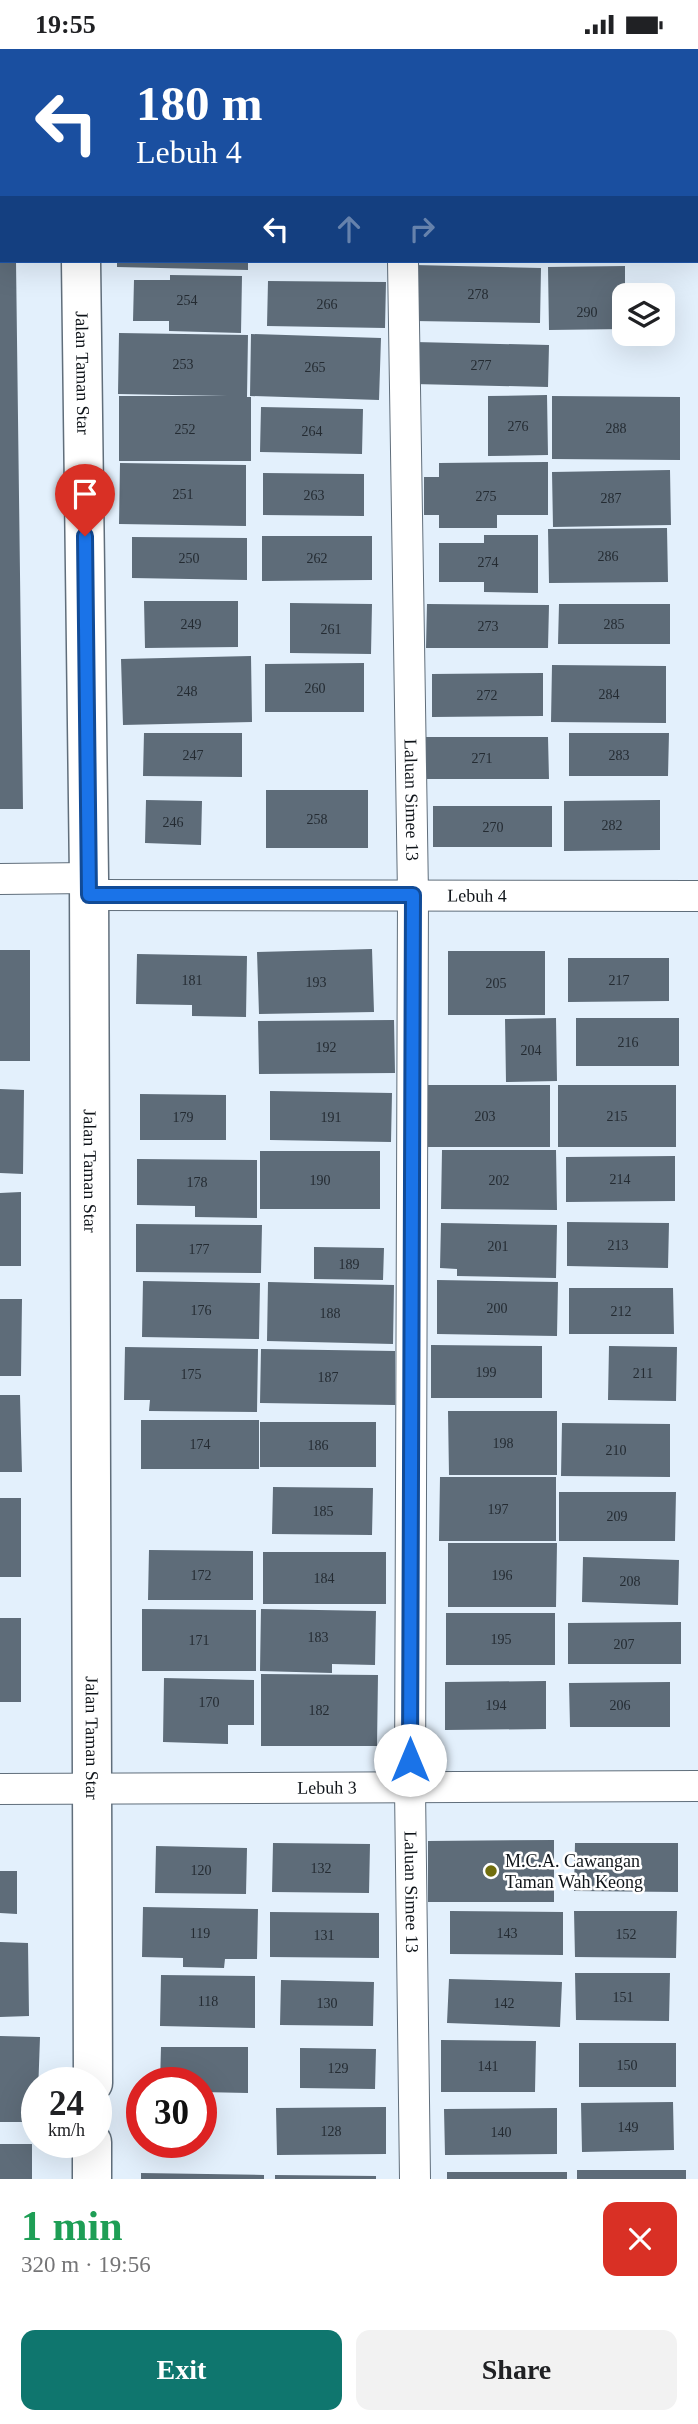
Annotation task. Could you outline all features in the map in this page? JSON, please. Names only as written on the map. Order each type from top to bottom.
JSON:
[{"type":"street","name":"Jalan Taman Star","points":[[81,263],[89,887],[93,2067]]},
{"type":"street","name":"Laluan Simee 13","points":[[403,263],[413,895],[410,1788],[415,2179]]},
{"type":"street","name":"Lebuh 4","points":[[0,879],[89,887],[413,895],[698,896]]},
{"type":"street","name":"Lebuh 3","points":[[0,1789],[698,1786]]},
{"type":"street","points":[[92,2158],[92,2179]]},
{"type":"building","points":[[0,263],[16,263],[23,809],[0,809]]},
{"type":"building","points":[[117,263],[248,263],[248,270],[117,267]]},
{"type":"building","points":[[415,265],[541,268],[540,323],[414,321]]},
{"type":"building","points":[[625,266],[625,283],[612,283],[612,329],[549,330],[548,267]]},
{"type":"building","points":[[170,275],[242,276],[241,333],[169,331],[169,321],[133,321],[134,280],[170,280]]},
{"type":"building","points":[[268,281],[386,282],[385,328],[267,326]]},
{"type":"building","points":[[119,333],[248,335],[247,397],[251,397],[251,461],[119,461],[119,396],[227,396],[118,394]]},
{"type":"building","points":[[251,334],[381,338],[379,400],[250,396]]},
{"type":"building","points":[[415,342],[549,345],[548,387],[414,384]]},
{"type":"building","points":[[547,395],[548,455],[488,456],[488,396]]},
{"type":"building","points":[[552,396],[680,397],[680,460],[552,459]]},
{"type":"building","points":[[261,407],[363,409],[362,454],[260,452]]},
{"type":"building","points":[[548,462],[548,515],[497,515],[497,528],[439,528],[439,515],[424,515],[424,477],[439,477],[439,463]]},
{"type":"building","points":[[120,463],[246,465],[246,526],[119,524]]},
{"type":"building","points":[[670,470],[671,525],[553,527],[552,472]]},
{"type":"building","points":[[263,473],[364,474],[364,516],[263,515]]},
{"type":"building","points":[[667,528],[668,582],[549,583],[548,529]]},
{"type":"building","points":[[484,535],[538,535],[538,593],[484,592],[484,582],[439,582],[439,543],[484,543]]},
{"type":"building","points":[[262,536],[372,536],[372,580],[262,581]]},
{"type":"building","points":[[132,537],[247,538],[247,580],[132,578]]},
{"type":"building","points":[[144,601],[238,601],[238,647],[145,648]]},
{"type":"building","points":[[290,603],[372,604],[371,654],[290,653]]},
{"type":"building","points":[[427,604],[549,605],[548,648],[426,648]]},
{"type":"building","points":[[559,604],[670,604],[670,644],[558,644]]},
{"type":"building","points":[[251,656],[252,722],[123,725],[121,659]]},
{"type":"building","points":[[364,663],[364,712],[265,712],[265,664]]},
{"type":"building","points":[[552,665],[666,666],[666,723],[551,722]]},
{"type":"building","points":[[543,673],[543,716],[432,717],[432,674]]},
{"type":"building","points":[[144,733],[242,733],[242,777],[143,776]]},
{"type":"building","points":[[569,733],[669,733],[668,776],[569,776]]},
{"type":"building","points":[[415,737],[548,737],[549,779],[415,779]]},
{"type":"building","points":[[266,790],[368,790],[368,848],[266,848]]},
{"type":"building","points":[[146,800],[202,801],[201,845],[145,843]]},
{"type":"building","points":[[660,800],[660,850],[564,851],[564,801]]},
{"type":"building","points":[[433,806],[552,806],[552,847],[433,847]]},
{"type":"building","points":[[372,949],[374,1012],[259,1014],[257,952]]},
{"type":"building","points":[[0,950],[30,950],[30,1061],[0,1061]]},
{"type":"building","points":[[448,951],[545,951],[545,1015],[448,1015]]},
{"type":"building","points":[[137,954],[247,956],[246,1017],[192,1016],[192,1005],[136,1004]]},
{"type":"building","points":[[568,958],[669,958],[669,1001],[568,1002]]},
{"type":"building","points":[[556,1018],[557,1081],[506,1082],[505,1019]]},
{"type":"building","points":[[576,1018],[679,1018],[679,1066],[576,1066]]},
{"type":"building","points":[[394,1020],[395,1073],[259,1074],[258,1021]]},
{"type":"building","points":[[420,1085],[550,1085],[550,1147],[420,1147]]},
{"type":"building","points":[[558,1085],[676,1085],[676,1147],[558,1147]]},
{"type":"building","points":[[0,1089],[24,1090],[23,1174],[0,1173]]},
{"type":"building","points":[[270,1091],[392,1093],[391,1142],[270,1140]]},
{"type":"building","points":[[140,1094],[226,1095],[226,1140],[140,1140]]},
{"type":"building","points":[[442,1150],[556,1150],[557,1210],[441,1209]]},
{"type":"building","points":[[260,1151],[380,1151],[380,1209],[260,1209]]},
{"type":"building","points":[[675,1156],[675,1201],[566,1202],[566,1157]]},
{"type":"building","points":[[137,1159],[257,1160],[257,1218],[195,1217],[195,1206],[137,1205]]},
{"type":"building","points":[[21,1192],[21,1266],[0,1266],[0,1193]]},
{"type":"building","points":[[567,1222],[669,1223],[668,1268],[567,1266]]},
{"type":"building","points":[[441,1223],[557,1225],[556,1278],[457,1276],[457,1269],[440,1268]]},
{"type":"building","points":[[136,1224],[262,1225],[261,1273],[136,1272]]},
{"type":"building","points":[[314,1247],[384,1248],[383,1280],[314,1279]]},
{"type":"building","points":[[437,1280],[558,1282],[557,1336],[437,1334]]},
{"type":"building","points":[[143,1281],[260,1283],[259,1339],[142,1337]]},
{"type":"building","points":[[268,1282],[394,1285],[393,1344],[267,1341]]},
{"type":"building","points":[[569,1288],[673,1288],[674,1334],[569,1334]]},
{"type":"building","points":[[0,1299],[22,1299],[21,1376],[0,1376]]},
{"type":"building","points":[[431,1345],[542,1346],[542,1398],[431,1398]]},
{"type":"building","points":[[609,1346],[677,1347],[676,1401],[608,1400]]},
{"type":"building","points":[[125,1347],[258,1349],[257,1412],[149,1411],[150,1400],[124,1400]]},
{"type":"building","points":[[261,1349],[395,1351],[395,1405],[260,1403]]},
{"type":"building","points":[[0,1395],[20,1395],[22,1472],[0,1472]]},
{"type":"building","points":[[448,1411],[557,1411],[557,1475],[449,1475]]},
{"type":"building","points":[[141,1420],[259,1420],[259,1469],[141,1469]]},
{"type":"building","points":[[260,1422],[376,1422],[376,1467],[260,1467]]},
{"type":"building","points":[[562,1423],[670,1424],[670,1477],[561,1476]]},
{"type":"building","points":[[440,1477],[556,1477],[556,1541],[439,1541]]},
{"type":"building","points":[[273,1487],[373,1488],[372,1535],[272,1534]]},
{"type":"building","points":[[559,1492],[676,1492],[675,1541],[559,1541]]},
{"type":"building","points":[[0,1498],[21,1498],[21,1577],[0,1577]]},
{"type":"building","points":[[448,1543],[557,1543],[556,1607],[448,1607]]},
{"type":"building","points":[[149,1550],[253,1551],[253,1600],[148,1600]]},
{"type":"building","points":[[263,1552],[386,1552],[386,1604],[263,1604]]},
{"type":"building","points":[[583,1557],[679,1560],[678,1605],[582,1602]]},
{"type":"building","points":[[142,1609],[256,1610],[256,1671],[142,1671]]},
{"type":"building","points":[[261,1609],[376,1611],[375,1665],[332,1664],[332,1673],[260,1671]]},
{"type":"building","points":[[446,1613],[555,1613],[555,1665],[446,1665]]},
{"type":"building","points":[[0,1618],[21,1618],[21,1702],[0,1702]]},
{"type":"building","points":[[681,1622],[681,1664],[568,1664],[568,1623]]},
{"type":"building","points":[[261,1674],[378,1675],[377,1746],[261,1746]]},
{"type":"building","points":[[164,1678],[254,1680],[254,1725],[228,1725],[228,1744],[163,1742]]},
{"type":"building","points":[[546,1681],[546,1729],[445,1730],[445,1682]]},
{"type":"building","points":[[670,1682],[670,1727],[570,1727],[569,1683]]},
{"type":"building","name":"M.C.A. Cawangan Taman Wah Keong","points":[[554,1840],[554,1902],[428,1902],[428,1841]]},
{"type":"building","points":[[273,1843],[370,1844],[369,1893],[272,1892]]},
{"type":"building","points":[[575,1843],[678,1843],[678,1892],[574,1891]]},
{"type":"building","points":[[156,1846],[247,1848],[246,1894],[155,1893]]},
{"type":"building","points":[[0,1871],[17,1871],[17,1914],[0,1913]]},
{"type":"building","points":[[143,1907],[258,1909],[257,1959],[225,1959],[224,1968],[183,1967],[183,1958],[142,1957]]},
{"type":"building","points":[[450,1911],[563,1912],[563,1955],[450,1954]]},
{"type":"building","points":[[574,1911],[677,1911],[676,1958],[575,1957]]},
{"type":"building","points":[[270,1912],[379,1913],[379,1958],[270,1957]]},
{"type":"building","points":[[0,1942],[28,1943],[29,2016],[0,2017]]},
{"type":"building","points":[[575,1973],[670,1973],[669,2021],[576,2020]]},
{"type":"building","points":[[161,1975],[255,1976],[255,2028],[160,2026]]},
{"type":"building","points":[[449,1979],[562,1982],[560,2027],[447,2023]]},
{"type":"building","points":[[281,1980],[374,1982],[373,2026],[280,2025]]},
{"type":"building","points":[[0,2036],[40,2037],[39,2067],[21,2067],[21,2122],[0,2122]]},
{"type":"building","points":[[441,2040],[536,2041],[535,2092],[441,2092]]},
{"type":"building","points":[[579,2043],[676,2043],[676,2087],[579,2087]]},
{"type":"building","points":[[161,2047],[248,2047],[248,2093],[217,2092],[217,2067],[160,2067]]},
{"type":"building","points":[[300,2048],[376,2049],[375,2089],[300,2088]]},
{"type":"building","points":[[673,2102],[674,2150],[582,2152],[581,2103]]},
{"type":"building","points":[[386,2107],[386,2154],[277,2155],[276,2108]]},
{"type":"building","points":[[557,2108],[557,2154],[445,2155],[444,2109]]},
{"type":"building","points":[[0,2144],[21,2144],[21,2158],[32,2158],[32,2179],[0,2179]]},
{"type":"building","points":[[577,2170],[686,2170],[686,2179],[577,2179]]},
{"type":"building","points":[[447,2172],[567,2172],[567,2179],[447,2179]]},
{"type":"building","points":[[141,2173],[264,2175],[264,2179],[141,2179]]},
{"type":"building","points":[[275,2175],[376,2176],[376,2179],[275,2179]]},
{"type":"place","name":"M.C.A. Cawangan Taman Wah Keong","points":[[491,1871]]},
{"type":"route","points":[[85,536],[89,895],[413,895],[410,1760]]}]
